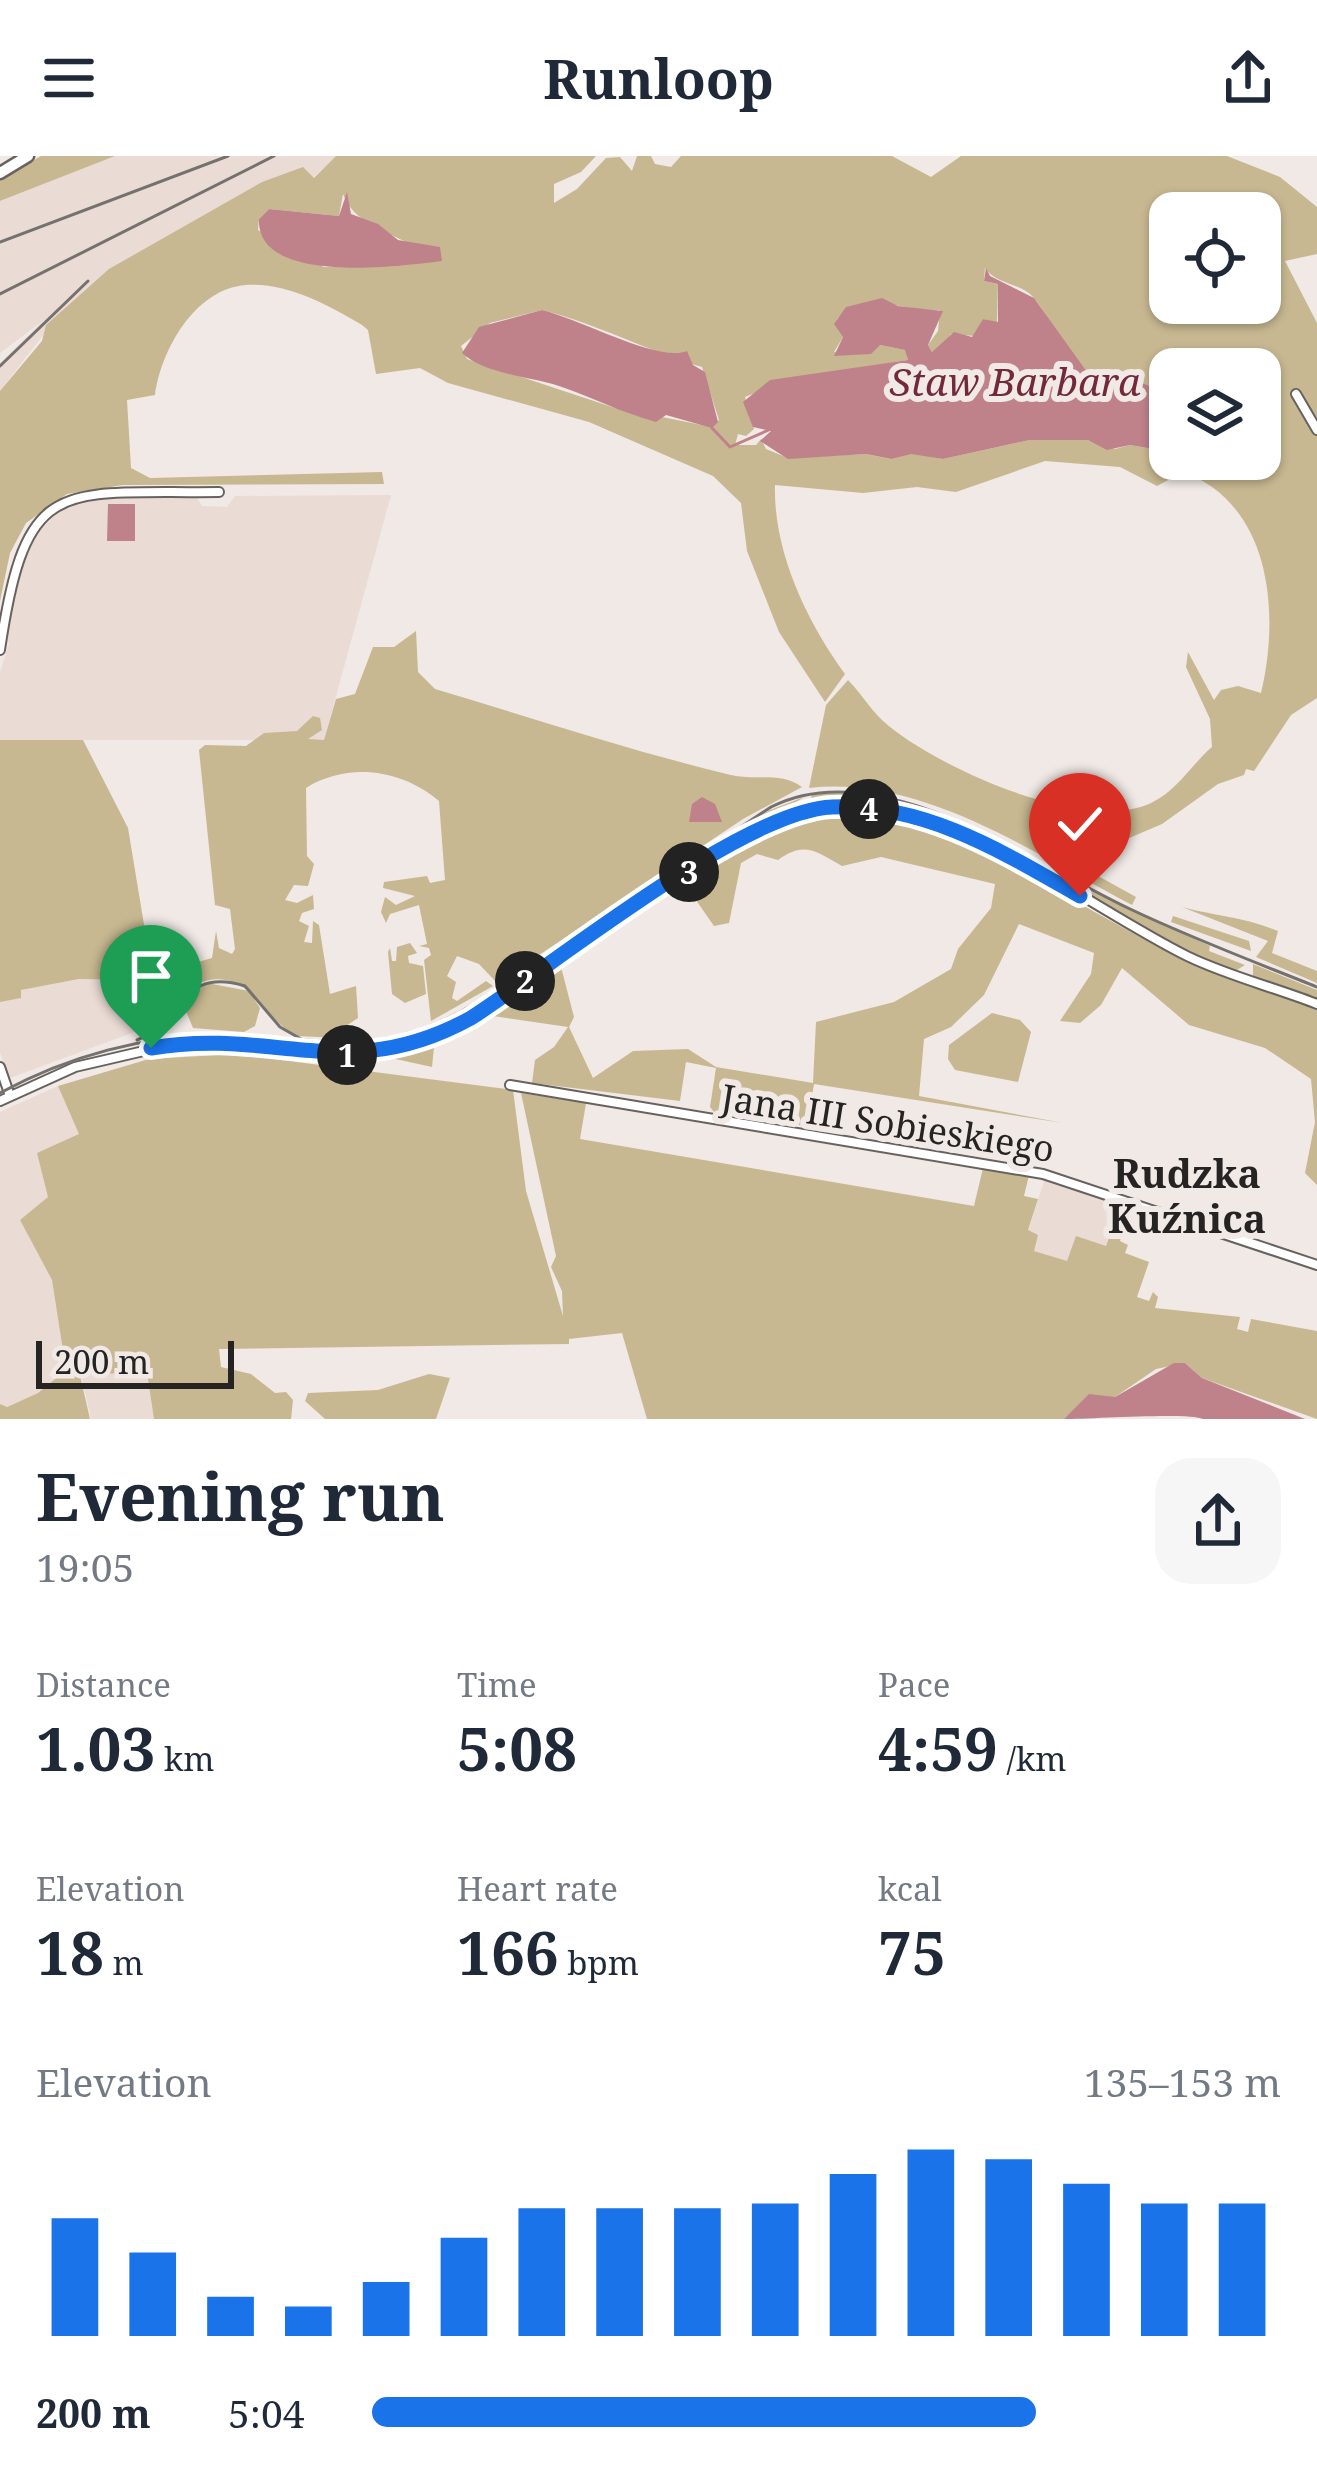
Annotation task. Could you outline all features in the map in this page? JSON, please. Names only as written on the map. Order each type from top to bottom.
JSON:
[{"type":"main road","points":[[0,169],[15,156]]},
{"type":"main road","points":[[0,169],[28,156]]},
{"type":"street","points":[[1296,394],[1317,430]]},
{"type":"street","points":[[0,650],[14,564],[32,526],[55,507],[100,493],[219,492]]},
{"type":"street","points":[[0,1101],[100,1059],[168,1046],[233,1043],[347,1055],[424,1041],[471,1018],[754,830],[791,814],[829,807],[885,811],[956,830],[1191,958],[1317,1004]]},
{"type":"street","points":[[0,1066],[10,1096]]},
{"type":"street","name":"Jana III Sobieskiego","points":[[510,1085],[1043,1174],[1317,1265]]},
{"type":"shaded area","points":[[41,156],[115,156],[0,201],[0,180]]},
{"type":"shaded area","points":[[115,156],[336,156],[313,178],[262,182],[60,313],[0,391],[0,363],[44,320],[0,353],[0,201]]},
{"type":"shaded area","points":[[336,156],[596,156],[581,172],[554,184],[554,203],[577,189],[606,158],[620,157],[632,171],[637,156],[651,156],[655,164],[671,167],[681,156],[892,156],[931,177],[961,156],[1227,156],[1280,177],[1317,207],[1317,254],[1285,261],[1317,323],[1317,698],[1291,715],[1254,771],[1246,769],[1244,775],[1218,784],[1162,824],[1073,862],[1136,897],[1132,905],[1018,843],[936,806],[852,787],[809,788],[826,705],[848,680],[884,722],[943,761],[1015,792],[1090,810],[1123,810],[1151,803],[1176,785],[1212,747],[1210,719],[1186,667],[1188,652],[1214,700],[1221,690],[1238,686],[1261,693],[1269,630],[1262,565],[1252,535],[1235,509],[1199,480],[1281,480],[1281,348],[1149,348],[1149,387],[1124,375],[1091,374],[1073,358],[1028,292],[985,268],[984,281],[998,284],[997,323],[983,319],[975,336],[951,334],[946,344],[932,352],[928,345],[938,331],[940,310],[873,303],[849,310],[837,319],[843,337],[834,352],[880,345],[906,350],[908,360],[795,378],[745,397],[754,429],[746,436],[738,434],[735,445],[756,445],[761,439],[766,449],[788,458],[866,454],[890,459],[911,453],[943,459],[1030,440],[1088,440],[1115,449],[1130,445],[1149,448],[1149,480],[1168,480],[1157,486],[1120,467],[1045,461],[956,492],[917,487],[863,493],[775,485],[780,535],[795,585],[845,674],[825,702],[779,632],[747,551],[741,503],[713,476],[589,422],[448,383],[420,368],[376,374],[368,330],[362,325],[307,296],[261,285],[227,289],[196,310],[164,360],[155,395],[127,400],[131,468],[150,478],[382,472],[384,484],[123,485],[67,494],[26,523],[10,553],[0,601],[0,391],[42,341],[46,325],[109,269],[262,182],[303,167],[314,178]],"holes":[[[343,194],[359,217],[442,261],[324,267],[258,230],[259,219],[269,209],[339,216]],[[542,310],[702,367],[719,420],[712,427],[612,407],[467,359],[461,346],[490,323]]]},
{"type":"shaded area","points":[[391,495],[324,740],[0,740],[0,672],[9,644],[6,632],[17,566],[27,542],[62,509],[101,499],[196,497],[202,506],[227,507],[235,496]]},
{"type":"shaded area","points":[[416,631],[418,672],[435,689],[694,766],[740,777],[786,779],[802,787],[743,819],[497,983],[479,964],[457,956],[447,976],[456,982],[452,998],[457,1001],[486,981],[493,986],[431,1021],[424,960],[431,955],[429,948],[419,946],[427,944],[419,905],[390,914],[386,923],[381,912],[385,897],[396,905],[415,896],[383,888],[384,882],[427,876],[430,883],[445,880],[439,801],[391,776],[339,775],[306,788],[307,856],[314,864],[308,886],[294,885],[285,900],[297,903],[313,895],[314,909],[302,913],[299,921],[309,926],[304,942],[312,943],[313,921],[319,925],[330,994],[356,986],[358,1018],[346,1026],[361,1030],[363,1039],[296,1036],[240,985],[227,980],[194,985],[149,1033],[138,980],[79,979],[21,990],[21,998],[0,1002],[0,740],[83,740],[128,828],[153,979],[167,986],[191,964],[212,958],[216,931],[219,948],[232,954],[235,949],[230,909],[215,905],[199,750],[205,745],[246,746],[264,733],[297,731],[313,716],[320,718],[322,730],[308,739],[324,740],[336,699],[355,694],[373,647],[394,647]]},
{"type":"shaded area","points":[[811,795],[868,796],[932,811],[993,836],[1041,865],[958,826],[880,806],[812,800]]},
{"type":"shaded area","points":[[804,797],[506,992],[502,988],[770,810]]},
{"type":"shaded area","points":[[840,812],[910,822],[959,837],[1176,957],[1317,1007],[1317,1185],[1305,1173],[1315,1122],[1311,1079],[1265,1048],[1189,1025],[1122,968],[1101,1005],[1080,1023],[1060,1021],[1091,974],[1094,953],[1019,924],[984,995],[951,1027],[924,1039],[919,1096],[1063,1123],[814,1084],[807,1126],[715,1113],[710,1107],[716,1068],[686,1062],[680,1101],[532,1083],[535,1060],[554,1047],[568,1027],[493,1016],[434,1047],[432,1067],[391,1058],[459,1029],[561,967],[574,1017],[569,1027],[593,1078],[633,1051],[688,1049],[716,1067],[813,1083],[816,1022],[894,1002],[951,969],[958,949],[991,908],[995,884],[881,857],[842,866],[810,850],[778,860],[757,854],[741,863],[729,923],[714,926],[684,883],[776,825]]},
{"type":"shaded area","points":[[1048,868],[1245,965],[1235,971],[1187,951],[1045,871]]},
{"type":"shaded area","points":[[1182,907],[1278,931],[1272,953],[1317,971],[1317,983],[1256,957],[1268,941]]},
{"type":"shaded area","points":[[1173,916],[1249,941],[1251,951],[1171,922]]},
{"type":"shaded area","points":[[410,943],[417,953],[408,956],[409,963],[423,966],[426,994],[405,1003],[392,994],[388,952],[390,948],[392,961],[396,961],[397,947]]},
{"type":"shaded area","points":[[1253,964],[1317,990],[1317,1000],[1253,976]]},
{"type":"shaded area","points":[[79,979],[138,980],[145,1028],[10,1078],[0,1053],[0,1002],[20,998],[20,990]]},
{"type":"shaded area","points":[[207,983],[249,991],[260,1008],[255,1026],[244,1032],[193,1028],[183,1004]]},
{"type":"shaded area","points":[[992,1013],[1020,1020],[1031,1032],[1018,1082],[955,1070],[948,1059],[949,1045]]},
{"type":"shaded area","points":[[235,1054],[513,1090],[526,1191],[563,1316],[562,1291],[551,1267],[556,1256],[521,1093],[586,1103],[580,1139],[974,1206],[983,1168],[1029,1175],[1024,1196],[1038,1199],[1028,1230],[1038,1235],[1034,1251],[1067,1261],[1076,1236],[1106,1246],[1117,1215],[1126,1219],[1120,1241],[1128,1245],[1125,1253],[1149,1262],[1137,1297],[1149,1301],[1153,1292],[1158,1297],[1155,1308],[1240,1317],[1237,1329],[1248,1332],[1251,1319],[1317,1331],[1317,1419],[1202,1378],[1185,1363],[1156,1369],[1115,1397],[1088,1398],[1064,1419],[647,1419],[622,1333],[569,1339],[569,1344],[219,1349],[221,1367],[251,1374],[275,1393],[286,1392],[293,1400],[291,1419],[154,1419],[147,1373],[81,1374],[76,1358],[90,1419],[0,1419],[0,1404],[7,1407],[38,1393],[66,1370],[52,1280],[20,1220],[48,1197],[37,1153],[79,1134],[58,1086],[149,1059]]},
{"type":"shaded area","points":[[58,1086],[80,1134],[48,1198],[20,1220],[52,1280],[66,1370],[38,1393],[6,1407],[0,1404],[0,1112]]},
{"type":"shaded area","points":[[1044,1181],[1134,1206],[1131,1215],[1118,1211],[1106,1246],[1067,1262],[1034,1251],[1028,1231]]},
{"type":"shaded area","points":[[147,1373],[154,1419],[91,1419],[81,1374]]},
{"type":"shaded area","points":[[429,1374],[450,1378],[436,1419],[325,1419],[305,1401],[308,1393],[378,1390]]},
{"type":"water","points":[[347,192],[351,214],[378,224],[398,240],[440,247],[442,261],[334,267],[281,255],[264,240],[259,219],[269,209],[339,216]]},
{"type":"water","name":"Staw Barbara","points":[[986,268],[990,276],[1034,298],[1087,372],[1123,375],[1149,386],[1149,448],[1130,445],[1107,450],[1088,440],[1030,440],[943,459],[866,454],[788,459],[760,441],[771,431],[753,427],[743,402],[770,380],[908,360],[905,350],[880,345],[871,354],[834,356],[843,337],[834,324],[846,307],[882,298],[898,306],[943,311],[928,345],[932,352],[954,332],[972,337],[983,319],[998,322],[998,284],[984,281]]},
{"type":"water","points":[[542,310],[639,346],[687,351],[693,365],[705,372],[718,422],[712,428],[666,415],[656,422],[559,386],[495,370],[462,353],[479,327]]},
{"type":"water","points":[[108,504],[135,504],[135,541],[107,541]]},
{"type":"water","points":[[702,797],[715,804],[722,822],[689,822],[692,804]]},
{"type":"water","points":[[1174,1363],[1185,1363],[1202,1378],[1305,1419],[1064,1419],[1089,1394],[1115,1397]]},
{"type":"waterway","points":[[712,428],[730,447],[771,429]]},
{"type":"tram line","points":[[0,1093],[80,1058],[164,1039],[222,1035],[350,1042],[379,1040],[440,1022],[771,807],[814,793],[860,793],[955,820],[1153,920],[1317,987]]},
{"type":"tram line","points":[[137,1040],[153,1031],[195,989],[224,982],[245,986],[280,1027],[301,1039]]},
{"type":"railway","points":[[0,242],[228,156]]},
{"type":"railway","points":[[0,294],[274,156]]},
{"type":"railway","points":[[0,366],[88,281]]},
{"type":"district","name":"Rudzka Kuźnica","points":[[1187,1196]]},
{"type":"route","points":[[151,1048],[233,1043],[347,1055],[424,1041],[471,1018],[754,830],[820,808],[868,808],[956,830],[1080,896]]}]
